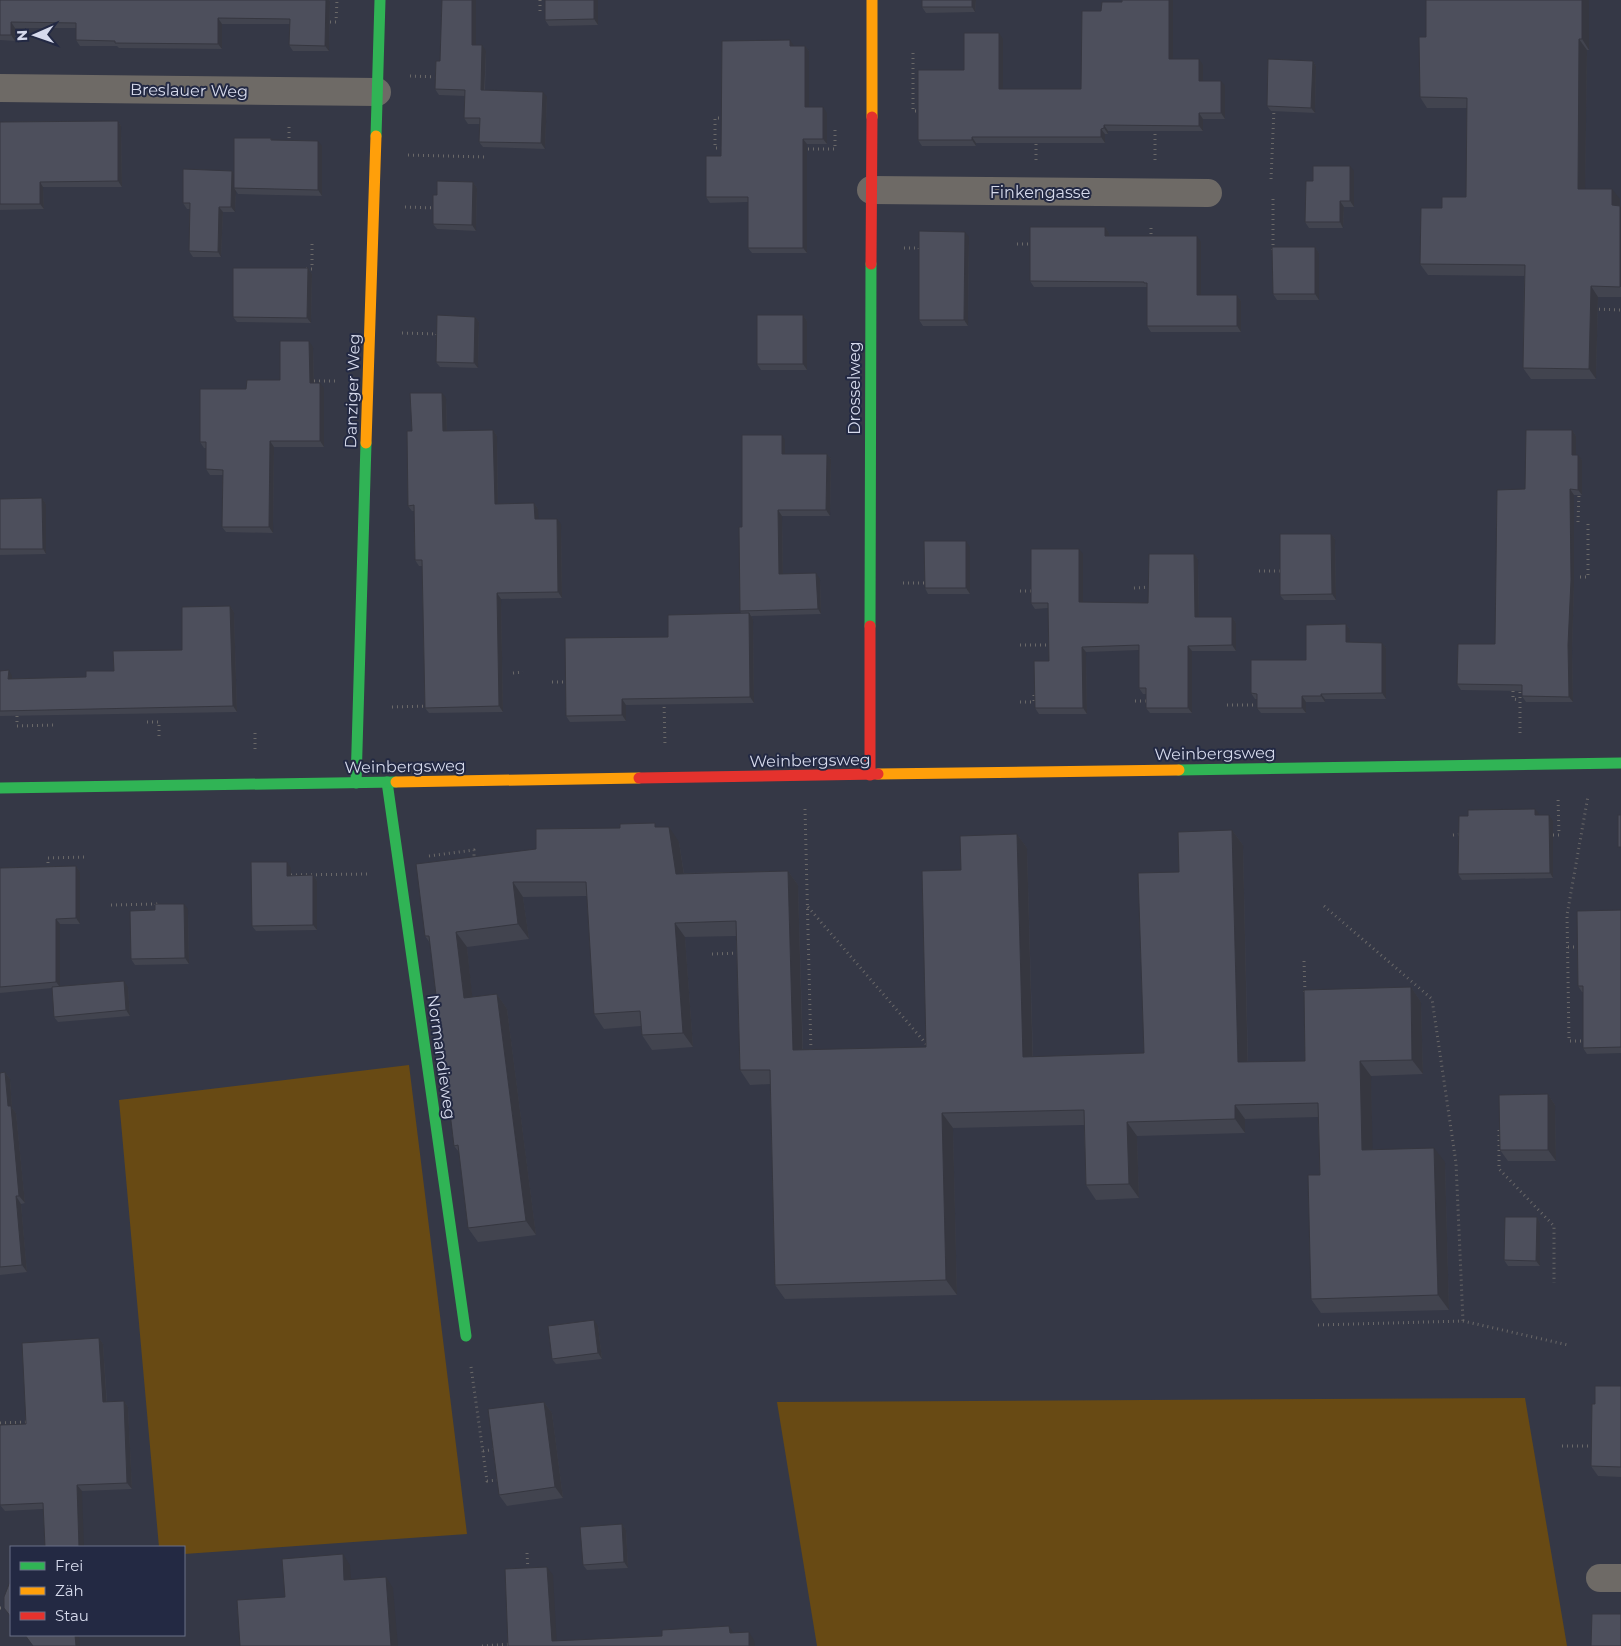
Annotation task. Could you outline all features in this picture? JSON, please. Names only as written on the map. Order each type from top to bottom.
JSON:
[{"type":"street","name":"Danziger Weg","points":[[356,783],[380,0]]},
{"type":"street","name":"Drosselweg","points":[[870,775],[872,0]]},
{"type":"street","name":"Breslauer Weg","points":[[0,88],[377,92]]},
{"type":"street","name":"Finkengasse","points":[[871,190],[1208,193]]},
{"type":"street","name":"Weinbergsweg","points":[[0,788],[1621,763]]},
{"type":"street","name":"Normandieweg","points":[[387,782],[466,1336]]},
{"type":"path","points":[[330,22],[336,22],[337,0]]},
{"type":"path","points":[[540,0],[540,11]]},
{"type":"path","points":[[913,53],[913,111],[922,111]]},
{"type":"path","points":[[1271,179],[1274,108]]},
{"type":"path","points":[[725,118],[715,118],[715,148],[725,148]]},
{"type":"path","points":[[1154,192],[1155,127]]},
{"type":"path","points":[[795,149],[835,149],[834,130]]},
{"type":"path","points":[[375,154],[485,156]]},
{"type":"path","points":[[1273,197],[1273,256]]},
{"type":"path","points":[[300,269],[312,268],[312,244]]},
{"type":"path","points":[[1017,244],[1034,244]]},
{"type":"path","points":[[1586,309],[1621,310]]},
{"type":"path","points":[[370,332],[437,334],[437,341]]},
{"type":"path","points":[[1578,522],[1579,488]]},
{"type":"path","points":[[1580,577],[1588,577],[1588,522]]},
{"type":"path","points":[[1259,571],[1284,571]]},
{"type":"path","points":[[1134,588],[1152,587]]},
{"type":"path","points":[[1020,591],[1035,591]]},
{"type":"path","points":[[1020,646],[1053,645]]},
{"type":"path","points":[[513,673],[523,672]]},
{"type":"path","points":[[552,682],[570,682]]},
{"type":"path","points":[[1513,691],[1513,699],[1520,700]]},
{"type":"path","points":[[1520,691],[1520,765]]},
{"type":"path","points":[[664,694],[666,778]]},
{"type":"path","points":[[1020,702],[1034,702],[1034,694]]},
{"type":"path","points":[[1135,701],[1146,701],[1146,694]]},
{"type":"path","points":[[1227,705],[1258,705],[1258,699]]},
{"type":"path","points":[[16,716],[17,726],[54,725]]},
{"type":"path","points":[[147,722],[159,722],[159,739]]},
{"type":"path","points":[[1553,835],[1559,835],[1557,764]]},
{"type":"path","points":[[1587,1040],[1569,1041],[1567,915],[1594,764]]},
{"type":"path","points":[[804,776],[811,1053],[808,1058]]},
{"type":"path","points":[[1453,835],[1463,834]]},
{"type":"path","points":[[397,861],[474,850],[474,865]]},
{"type":"path","points":[[48,868],[48,858],[87,857]]},
{"type":"path","points":[[291,875],[368,874]]},
{"type":"path","points":[[111,905],[156,904],[156,916]]},
{"type":"path","points":[[1324,906],[1432,999],[1456,1163],[1463,1321]]},
{"type":"path","points":[[807,907],[928,1046],[929,1053]]},
{"type":"path","points":[[1568,947],[1582,947]]},
{"type":"path","points":[[712,954],[746,953]]},
{"type":"path","points":[[1304,961],[1305,998]]},
{"type":"path","points":[[1504,1129],[1498,1129],[1499,1169],[1554,1226],[1554,1283]]},
{"type":"path","points":[[1318,1325],[1463,1321],[1568,1345]]},
{"type":"path","points":[[466,1336],[487,1481],[504,1479]]},
{"type":"path","points":[[0,1424],[26,1422],[26,1430]]},
{"type":"path","points":[[1562,1446],[1598,1446]]},
{"type":"path","points":[[483,1451],[500,1449]]},
{"type":"path","points":[[528,1553],[529,1576]]},
{"type":"path","points":[[0,1608],[8,1608]]},
{"type":"path","points":[[482,1646],[521,1644]]},
{"type":"shaded area","points":[[409,1065],[467,1534],[185,1554],[185,1546],[159,1546],[119,1100]]},
{"type":"shaded area","points":[[1525,1398],[1567,1646],[817,1646],[777,1402]]},
{"type":"building","points":[[0,0],[326,0],[325,46],[289,45],[290,19],[218,18],[218,44],[115,43],[115,41],[76,40],[76,23],[11,22],[11,35],[0,35]]},
{"type":"building","points":[[442,0],[472,0],[472,45],[482,45],[481,90],[543,92],[541,143],[479,142],[480,118],[464,118],[465,90],[435,89],[436,61],[440,61]]},
{"type":"building","points":[[545,0],[594,0],[594,19],[545,20]]},
{"type":"building","points":[[922,0],[972,0],[972,7],[922,7]]},
{"type":"building","points":[[1122,0],[1169,0],[1169,59],[1199,59],[1199,81],[1221,81],[1221,113],[1199,113],[1199,126],[1104,125],[1104,128],[1101,129],[1101,137],[972,137],[972,140],[918,140],[918,70],[964,70],[964,33],[999,33],[999,89],[1081,89],[1082,11],[1101,11],[1102,2],[1122,2]]},
{"type":"building","points":[[1426,0],[1582,0],[1582,39],[1579,39],[1578,189],[1612,189],[1612,205],[1620,206],[1620,287],[1591,286],[1589,369],[1523,368],[1525,265],[1420,264],[1421,208],[1442,208],[1442,197],[1466,197],[1467,98],[1420,97],[1419,37],[1426,37]]},
{"type":"building","points":[[790,40],[790,46],[805,46],[805,107],[823,107],[823,139],[803,139],[803,248],[748,248],[748,197],[706,197],[706,156],[721,156],[722,41]]},
{"type":"building","points":[[1268,59],[1313,61],[1311,108],[1267,106]]},
{"type":"building","points":[[118,121],[118,181],[40,182],[40,204],[0,204],[0,122]]},
{"type":"building","points":[[234,138],[318,141],[318,190],[234,188]]},
{"type":"building","points":[[1313,166],[1350,166],[1350,201],[1340,201],[1340,222],[1305,222],[1306,181],[1313,181]]},
{"type":"building","points":[[183,169],[232,171],[231,207],[219,207],[218,252],[189,251],[190,203],[183,203]]},
{"type":"building","points":[[437,181],[473,182],[472,225],[433,224],[433,195],[437,195]]},
{"type":"building","points":[[1030,227],[1105,227],[1105,236],[1197,236],[1197,295],[1237,295],[1237,326],[1147,326],[1147,283],[1144,282],[1030,281]]},
{"type":"building","points":[[919,231],[965,232],[964,320],[919,320]]},
{"type":"building","points":[[1272,247],[1315,247],[1315,294],[1273,294]]},
{"type":"building","points":[[233,268],[308,268],[307,318],[233,317]]},
{"type":"building","points":[[437,315],[475,317],[474,363],[436,362]]},
{"type":"building","points":[[757,315],[803,315],[803,364],[757,364]]},
{"type":"building","points":[[280,341],[309,341],[310,383],[320,383],[320,441],[270,441],[269,527],[222,527],[223,470],[206,469],[206,442],[200,442],[200,389],[246,389],[247,380],[280,380]]},
{"type":"building","points":[[410,393],[442,393],[443,431],[493,430],[495,504],[534,503],[535,519],[557,519],[558,592],[497,593],[499,706],[425,708],[422,560],[415,560],[414,505],[408,506],[407,431],[412,431]]},
{"type":"building","points":[[1526,430],[1572,430],[1572,455],[1578,455],[1578,490],[1570,489],[1569,697],[1522,696],[1522,685],[1457,684],[1458,644],[1495,644],[1497,490],[1525,489]]},
{"type":"building","points":[[742,435],[782,435],[782,454],[827,454],[826,510],[778,510],[779,574],[816,573],[818,609],[740,611],[739,527],[742,527]]},
{"type":"building","points":[[42,498],[43,549],[0,549],[0,499]]},
{"type":"building","points":[[1280,534],[1331,534],[1332,594],[1280,595]]},
{"type":"building","points":[[924,541],[966,541],[966,588],[925,588]]},
{"type":"building","points":[[1031,549],[1079,549],[1079,602],[1148,603],[1149,554],[1194,554],[1195,617],[1232,617],[1232,645],[1188,646],[1188,708],[1146,708],[1146,688],[1139,688],[1139,645],[1082,647],[1083,708],[1035,708],[1034,661],[1049,661],[1048,603],[1031,603]]},
{"type":"building","points":[[230,606],[233,706],[0,711],[0,671],[9,670],[8,679],[86,677],[86,671],[114,671],[113,651],[182,650],[182,607]]},
{"type":"building","points":[[749,613],[750,697],[622,699],[622,715],[566,716],[565,638],[668,637],[668,615]]},
{"type":"building","points":[[1346,624],[1346,642],[1382,643],[1382,693],[1302,696],[1302,708],[1257,708],[1257,694],[1251,693],[1251,660],[1306,660],[1306,625]]},
{"type":"building","points":[[1535,809],[1535,815],[1549,815],[1550,873],[1458,874],[1459,816],[1468,816],[1468,810]]},
{"type":"building","points":[[1618,815],[1621,815],[1621,847],[1618,847]]},
{"type":"building","points":[[655,823],[655,827],[669,827],[676,874],[788,871],[793,1050],[926,1047],[922,871],[961,870],[960,836],[1017,834],[1023,1057],[1144,1053],[1138,873],[1179,872],[1178,832],[1232,830],[1238,1062],[1305,1061],[1304,990],[1411,987],[1412,1060],[1360,1061],[1362,1150],[1434,1148],[1438,1295],[1311,1299],[1308,1175],[1320,1175],[1318,1103],[1235,1105],[1235,1119],[1127,1122],[1129,1184],[1086,1185],[1084,1110],[942,1113],[946,1280],[775,1285],[770,1070],[740,1070],[736,921],[675,923],[683,1033],[642,1035],[640,1011],[594,1014],[586,882],[513,882],[518,924],[456,932],[464,998],[497,994],[526,1221],[468,1228],[458,1145],[454,1146],[429,936],[425,936],[416,864],[536,849],[536,829],[620,828],[620,824]]},
{"type":"building","points":[[251,862],[287,862],[287,876],[313,875],[313,925],[252,926]]},
{"type":"building","points":[[76,866],[76,918],[56,919],[56,982],[0,987],[0,868]]},
{"type":"building","points":[[155,904],[184,904],[185,958],[131,959],[130,911],[155,910]]},
{"type":"building","points":[[1621,910],[1621,1047],[1583,1048],[1583,986],[1578,986],[1577,911]]},
{"type":"building","points":[[124,981],[126,1010],[54,1017],[52,987]]},
{"type":"building","points":[[5,1072],[8,1106],[11,1106],[19,1196],[16,1196],[22,1265],[0,1267],[0,1073]]},
{"type":"building","points":[[1548,1094],[1548,1150],[1500,1150],[1499,1095]]},
{"type":"building","points":[[1505,1217],[1537,1217],[1536,1261],[1504,1260]]},
{"type":"building","points":[[594,1320],[598,1353],[552,1359],[548,1326]]},
{"type":"building","points":[[99,1338],[103,1402],[124,1401],[127,1483],[77,1485],[79,1546],[45,1546],[43,1503],[0,1505],[0,1425],[26,1424],[22,1343]]},
{"type":"building","points":[[1595,1386],[1621,1386],[1621,1467],[1591,1466],[1592,1404],[1595,1404]]},
{"type":"building","points":[[544,1402],[555,1487],[499,1495],[488,1409]]},
{"type":"building","points":[[622,1524],[624,1562],[583,1565],[580,1527]]},
{"type":"building","points":[[343,1554],[344,1580],[386,1577],[391,1646],[240,1646],[237,1600],[285,1597],[282,1559]]},
{"type":"building","points":[[547,1567],[552,1641],[662,1636],[662,1630],[729,1626],[730,1633],[749,1632],[749,1646],[508,1646],[505,1569]]},
{"type":"building","points":[[10,1582],[10,1616],[4,1608],[4,1597]]},
{"type":"building","points":[[1592,1614],[1621,1614],[1621,1646],[1591,1646]]},
{"type":"building","points":[[26,1636],[75,1636],[76,1646],[33,1646]]},
{"type":"traffic: fast","points":[[376,136],[380,0]]},
{"type":"traffic: fast","points":[[870,626],[871,264]]},
{"type":"traffic: fast","points":[[356,783],[366,443]]},
{"type":"traffic: fast","points":[[1179,770],[1621,763]]},
{"type":"traffic: fast","points":[[387,782],[466,1336]]},
{"type":"traffic: fast","points":[[0,788],[396,782]]},
{"type":"traffic: slow","points":[[872,0],[872,117]]},
{"type":"traffic: slow","points":[[366,443],[376,136]]},
{"type":"traffic: slow","points":[[878,774],[1179,770]]},
{"type":"traffic: slow","points":[[396,782],[639,778]]},
{"type":"traffic: jam","points":[[871,264],[872,117]]},
{"type":"traffic: jam","points":[[870,626],[870,775]]},
{"type":"traffic: jam","points":[[639,778],[878,774]]}]
